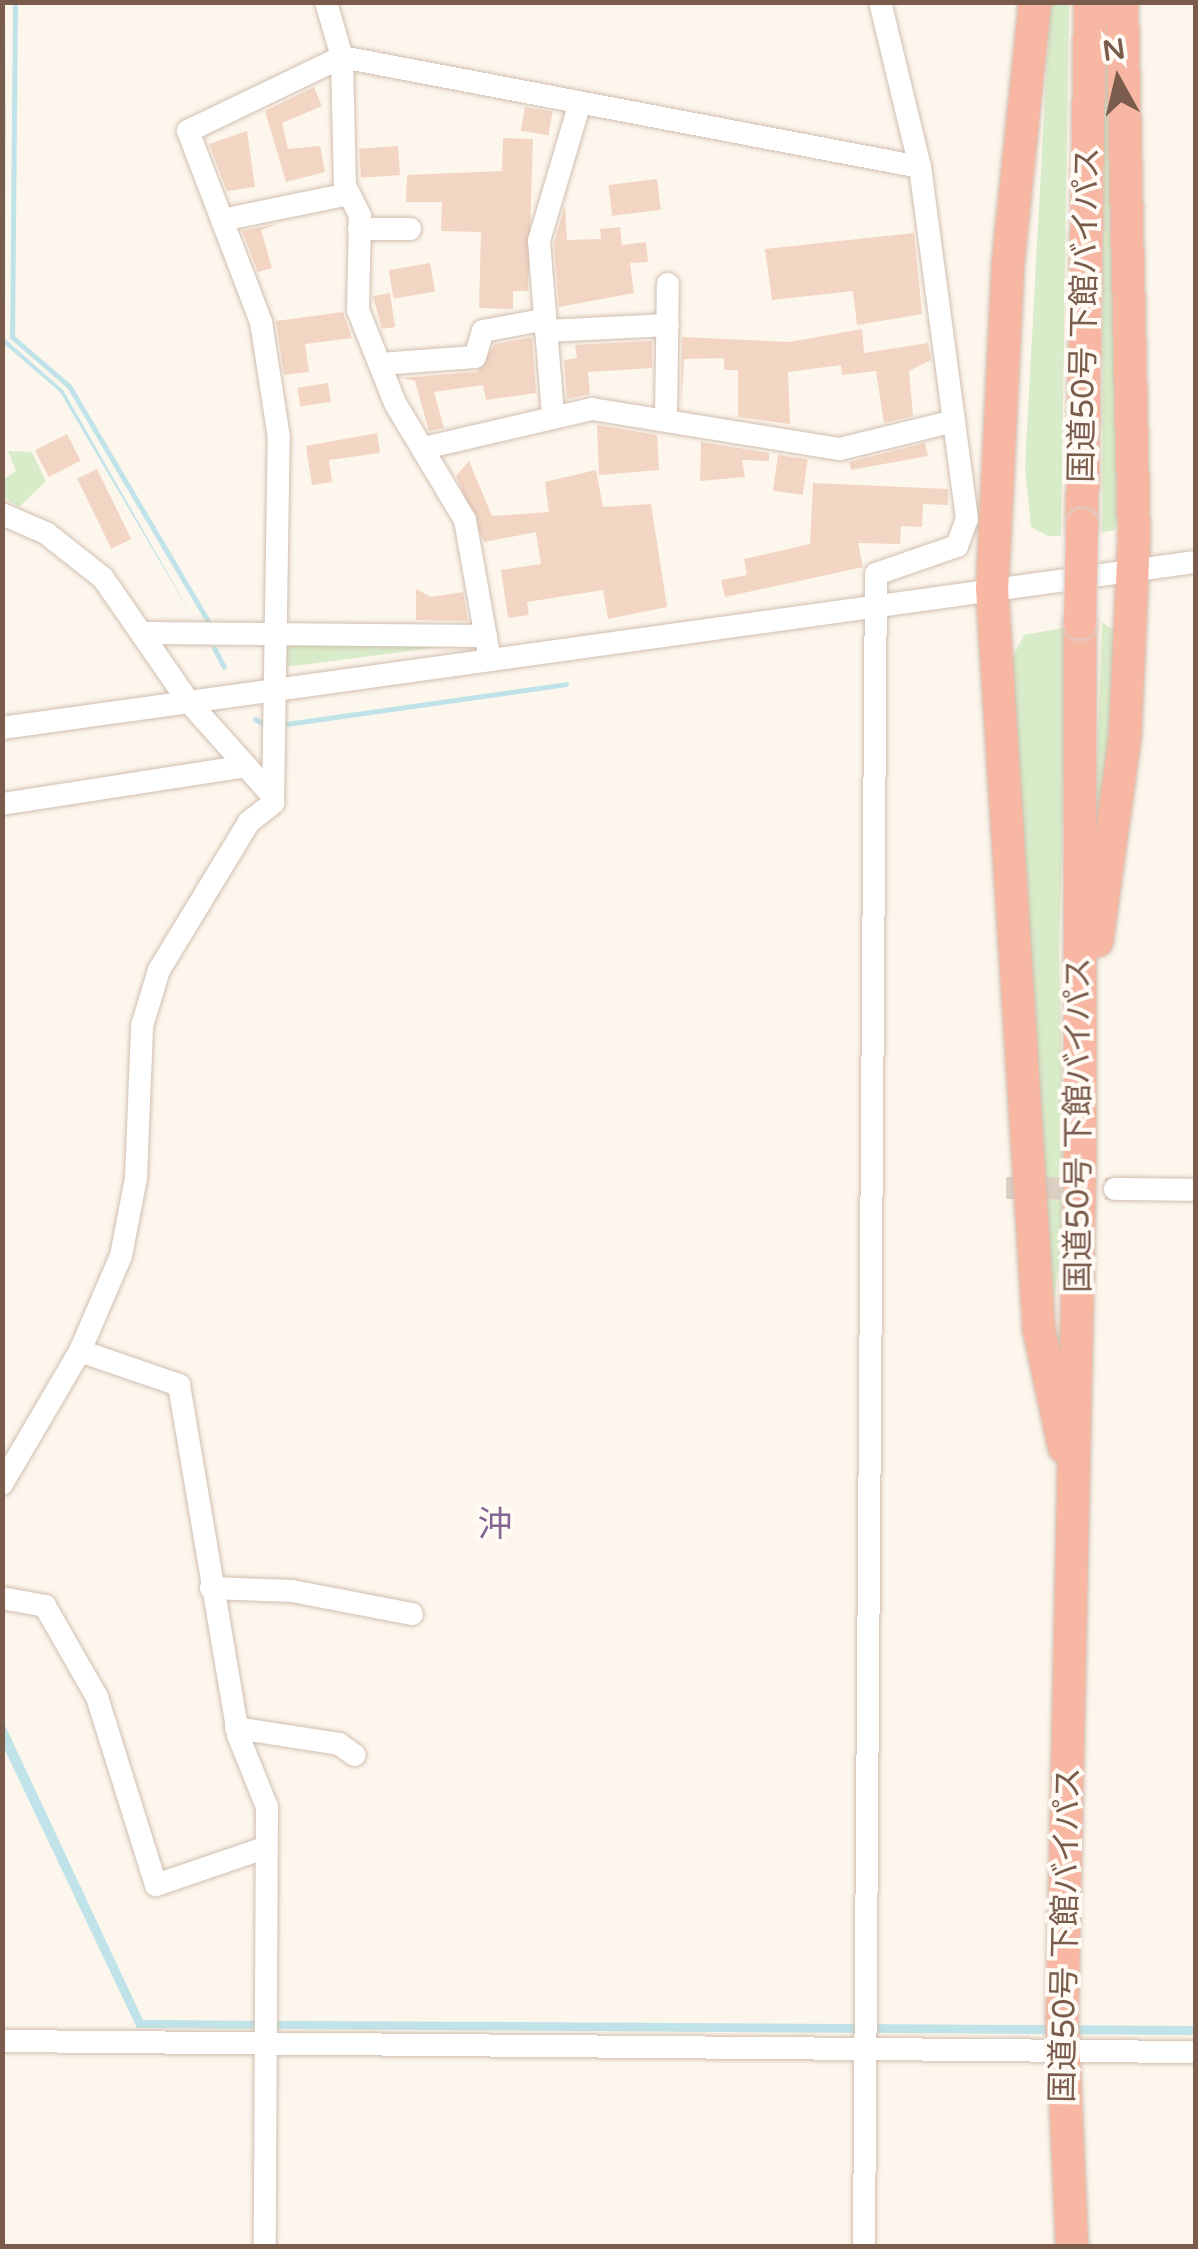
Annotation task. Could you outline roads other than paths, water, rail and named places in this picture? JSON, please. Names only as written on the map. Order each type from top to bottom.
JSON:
[{"type":"highway","points":[[1035,2],[1008,265],[992,588],[1040,1330],[1074,1490]]},
{"type":"highway","name":"国道50号 下館バイパス","points":[[1072,2246],[1062,2052],[1080,1065],[1080,623],[1090,2]]},
{"type":"highway","points":[[1080,1065],[1125,737],[1132,570],[1122,2]]},
{"type":"street","points":[[326,2],[342,58],[349,194],[359,229],[358,310],[380,364],[465,520],[488,648]]},
{"type":"street","points":[[864,2246],[874,604],[882,565],[957,546],[967,519],[920,167],[880,2]]},
{"type":"street","points":[[5,1479],[80,1351],[121,1256],[136,1178],[142,1026],[159,970],[272,795],[279,438],[261,322],[188,130],[342,58],[920,167]]},
{"type":"street","points":[[553,415],[539,241],[580,103]]},
{"type":"street","points":[[222,220],[349,194]]},
{"type":"street","points":[[359,229],[410,229]]},
{"type":"street","points":[[666,419],[668,284]]},
{"type":"street","points":[[380,364],[475,357],[483,331],[544,326],[668,325]]},
{"type":"street","points":[[424,448],[592,409],[840,449],[954,421]]},
{"type":"street","points":[[2,514],[46,533],[103,578],[148,634],[189,702],[241,766],[272,795]]},
{"type":"street","points":[[2,728],[276,688],[488,648],[1196,562]]},
{"type":"street","points":[[148,634],[275,635],[488,648]]},
{"type":"street","points":[[2,804],[241,766]]},
{"type":"street","points":[[1115,1189],[1196,1190]]},
{"type":"street","points":[[80,1351],[179,1385],[236,1728],[267,1807],[265,2246]]},
{"type":"street","points":[[210,1588],[292,1591],[412,1614]]},
{"type":"street","points":[[2,1598],[45,1606],[97,1696],[156,1884],[267,1847]]},
{"type":"street","points":[[236,1728],[355,1754]]},
{"type":"street","points":[[2,2041],[1196,2052]]},
{"type":"water","points":[[6,2],[5,339],[63,390],[199,628],[60,392],[3,343]]},
{"type":"water","points":[[2,1719],[143,2020],[1195,2026],[1195,2035],[137,2028],[3,1746]]},
{"type":"waterway","points":[[15,2],[12,337],[69,386],[210,624]]},
{"type":"waterway","points":[[214,648],[224,667]]},
{"type":"waterway","points":[[286,724],[566,684]]},
{"type":"waterway","points":[[255,719],[267,726]]},
{"type":"tunnel","points":[[1006,1188],[1115,1189]]},
{"type":"district","name":"沖","points":[[495,1525]]}]
